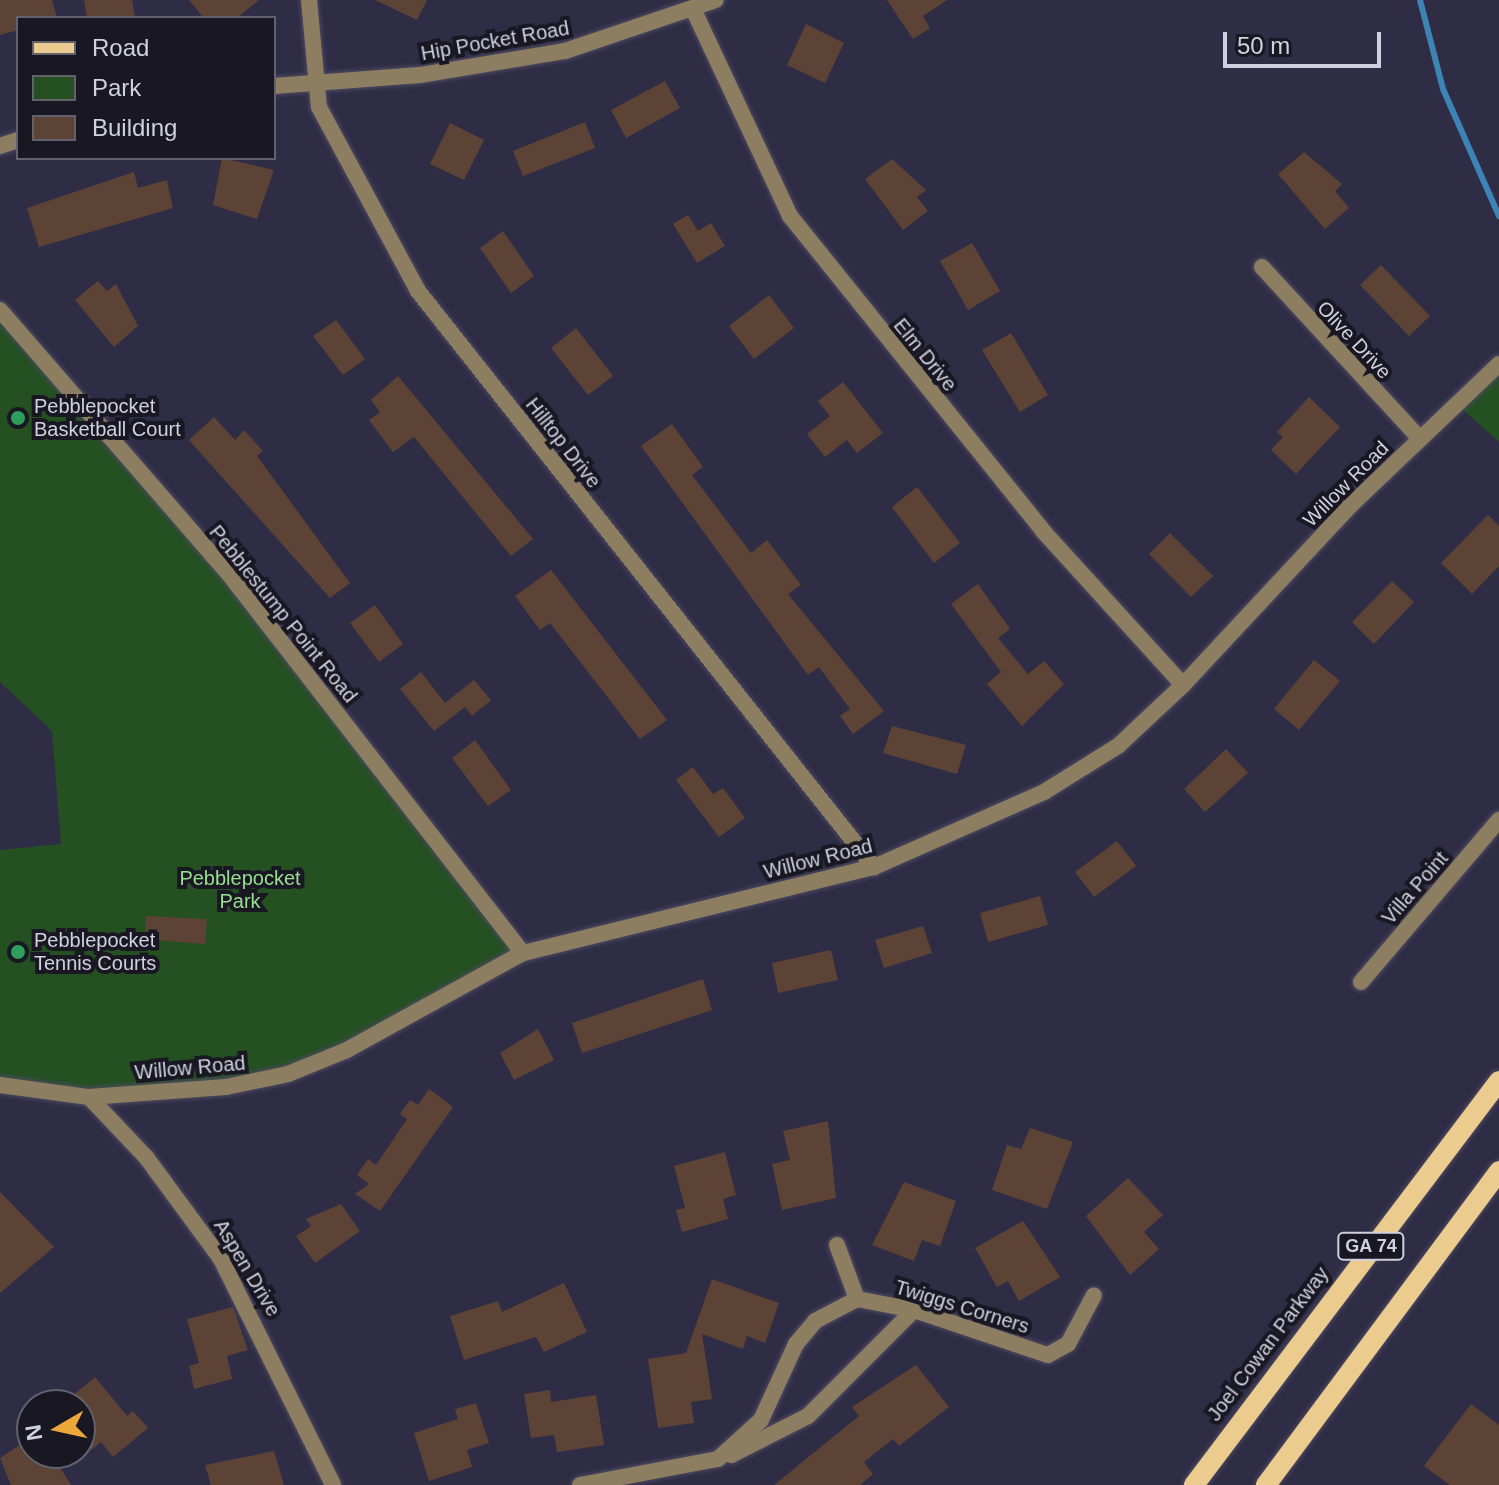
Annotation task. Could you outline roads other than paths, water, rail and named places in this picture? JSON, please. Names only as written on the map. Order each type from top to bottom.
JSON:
[{"type":"main road","name":"Joel Cowan Parkway","points":[[1194,1485],[1499,1081]]},
{"type":"main road","name":"GA 74","points":[[1266,1485],[1499,1171]]},
{"type":"street","name":"Hilltop Drive","points":[[309,0],[312,83],[348,167],[418,291],[874,867]]},
{"type":"street","name":"Hip Pocket Road","points":[[276,86],[565,51],[694,11],[716,0]]},
{"type":"street","name":"Elm Drive","points":[[694,11],[790,216],[1043,531],[1183,685]]},
{"type":"street","name":"Olive Drive","points":[[1262,267],[1419,438]]},
{"type":"street","name":"Pebblestump Point Road","points":[[0,310],[228,573],[523,953]]},
{"type":"street","name":"Willow Road","points":[[0,1085],[89,1097],[226,1087],[288,1074],[347,1050],[523,953],[874,867],[1047,791],[1118,746],[1183,685],[1419,438],[1499,364]]},
{"type":"street","name":"Villa Point","points":[[1361,982],[1499,820]]},
{"type":"street","name":"Aspen Drive","points":[[89,1097],[146,1157],[221,1259],[333,1485]]},
{"type":"street","points":[[718,1459],[761,1420],[796,1344],[815,1321],[857,1299],[837,1245]]},
{"type":"street","name":"Twiggs Corners","points":[[857,1299],[914,1310],[1048,1355],[1068,1344],[1094,1295]]},
{"type":"street","points":[[580,1485],[718,1459],[808,1416],[914,1310]]},
{"type":"waterway","points":[[1420,0],[1443,89],[1499,216]]},
{"type":"place","name":"Pebblepocket Basketball Court","points":[[18,418]]},
{"type":"place","name":"Pebblepocket Tennis Courts","points":[[18,952]]},
{"type":"park label","name":"Pebblepocket Park","points":[[240,890]]}]
